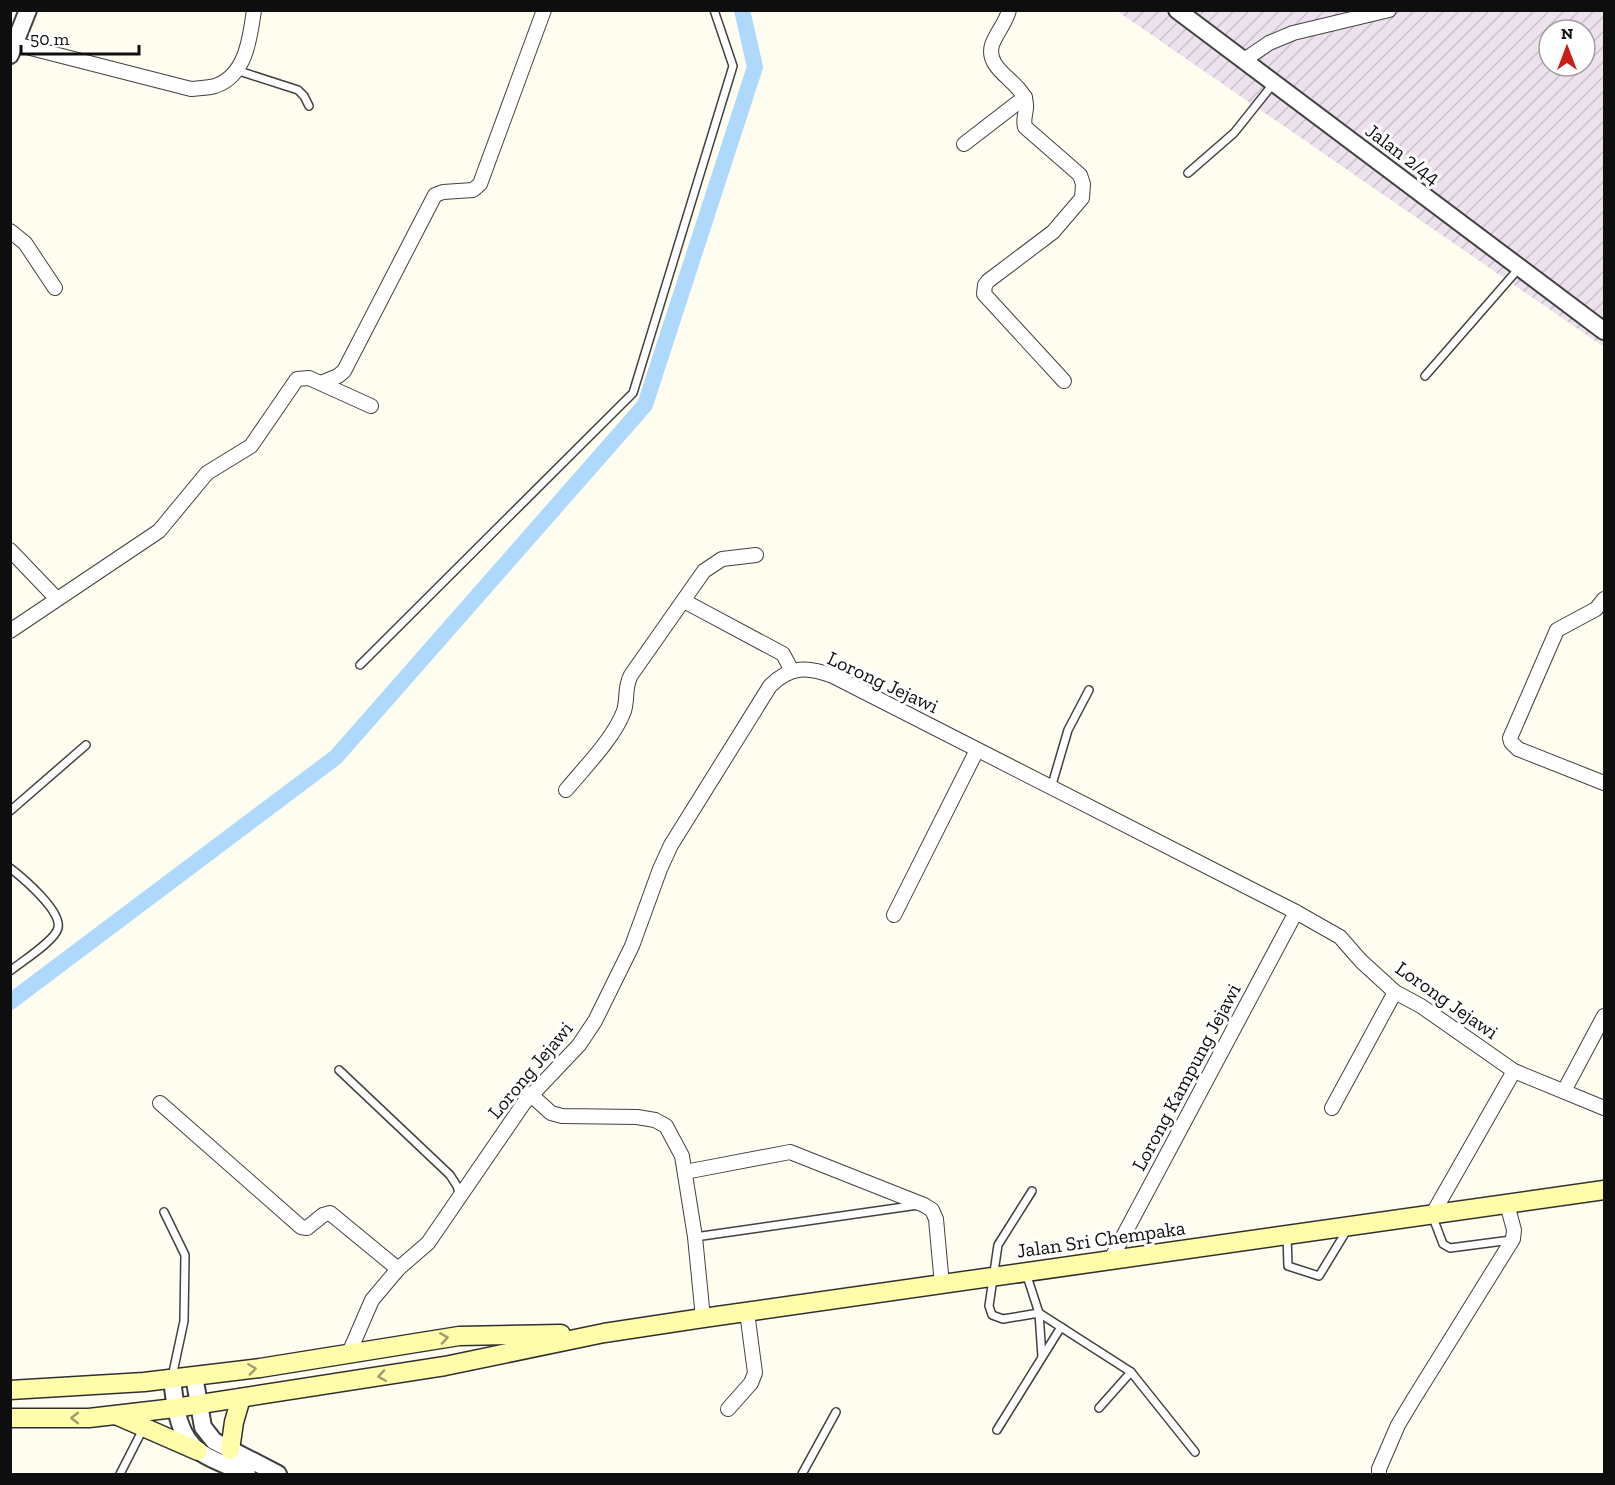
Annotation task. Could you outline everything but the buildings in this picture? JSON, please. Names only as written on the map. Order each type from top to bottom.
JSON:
[{"type":"main road","name":"Jalan Sri Chempaka","points":[[604,1334],[1605,1190]]},
{"type":"main road","points":[[10,1390],[172,1379],[459,1336],[604,1334]]},
{"type":"main road","points":[[10,1418],[89,1418],[175,1408],[445,1366],[604,1334]]},
{"type":"main road","points":[[230,1450],[234,1422],[241,1398]]},
{"type":"main road","points":[[115,1415],[198,1451]]},
{"type":"street","points":[[28,10],[13,50],[191,89],[215,86],[232,76],[249,45],[254,10]]},
{"type":"street","points":[[321,383],[344,371],[435,195],[442,192],[473,190],[480,184],[544,10]]},
{"type":"street","points":[[1009,10],[992,44],[991,53],[997,67],[1025,97],[1025,127],[1080,175],[1084,190],[1080,202],[1053,232],[988,281],[984,285],[984,294],[1064,381]]},
{"type":"street","name":"Jalan 2/44","points":[[1177,10],[1605,331]]},
{"type":"street","points":[[1244,60],[1269,44],[1293,33],[1389,10]]},
{"type":"street","points":[[964,144],[1025,97]]},
{"type":"street","points":[[10,231],[25,243],[55,288]]},
{"type":"street","points":[[10,631],[159,531],[207,473],[251,446],[297,379],[305,377],[371,406]]},
{"type":"street","points":[[10,550],[57,599]]},
{"type":"street","points":[[566,790],[611,735],[623,712],[626,687],[631,675],[704,571],[713,564],[733,556],[756,555]]},
{"type":"street","points":[[1605,599],[1596,609],[1557,630],[1510,738],[1518,749],[1605,783]]},
{"type":"street","points":[[684,601],[783,654],[792,671]]},
{"type":"street","name":"Lorong Jejawi","points":[[349,1353],[372,1300],[398,1269],[428,1243],[530,1094],[579,1044],[595,1021],[632,946],[671,845],[770,686],[781,675],[792,671],[819,671],[833,676],[1296,912],[1340,937],[1361,961],[1395,992],[1421,1006],[1514,1071],[1605,1108]]},
{"type":"street","points":[[894,915],[977,750]]},
{"type":"street","name":"Lorong Kampung Jejawi","points":[[1110,1261],[1296,912]]},
{"type":"street","points":[[1332,1108],[1395,992]]},
{"type":"street","points":[[1564,1091],[1605,1017]]},
{"type":"street","points":[[1432,1215],[1514,1071]]},
{"type":"street","points":[[530,1094],[551,1113],[562,1116],[637,1117],[655,1120],[666,1126],[681,1151],[695,1237],[703,1318]]},
{"type":"street","points":[[160,1103],[301,1227],[307,1228],[324,1215],[330,1214],[398,1269]]},
{"type":"street","points":[[685,1172],[790,1152],[924,1205],[932,1210],[936,1219],[942,1285]]},
{"type":"street","points":[[1379,1474],[1379,1469],[1398,1425],[1513,1239],[1514,1230],[1507,1204]]},
{"type":"street","points":[[728,1409],[751,1383],[754,1372],[747,1312]]},
{"type":"street","points":[[194,1376],[203,1427],[214,1441],[278,1474]]},
{"type":"street","points":[[172,1379],[175,1408],[182,1431],[198,1451],[247,1474]]},
{"type":"lane","points":[[360,665],[633,393],[733,66],[714,10]]},
{"type":"lane","points":[[236,70],[298,90],[309,106]]},
{"type":"lane","points":[[1188,173],[1234,133],[1274,83]]},
{"type":"lane","points":[[1425,376],[1520,267]]},
{"type":"lane","points":[[1051,788],[1068,730],[1089,690]]},
{"type":"lane","points":[[10,811],[86,745]]},
{"type":"lane","points":[[10,868],[28,882],[58,919],[58,929],[53,937],[10,971]]},
{"type":"lane","points":[[339,1070],[450,1175],[460,1196]]},
{"type":"lane","points":[[1032,1191],[998,1245],[989,1306],[992,1315],[1003,1319],[1039,1313],[1131,1372],[1195,1452]]},
{"type":"lane","points":[[695,1237],[924,1205]]},
{"type":"lane","points":[[164,1212],[185,1255],[184,1321],[172,1379]]},
{"type":"lane","points":[[1432,1215],[1443,1244],[1450,1248],[1513,1239]]},
{"type":"lane","points":[[1287,1236],[1288,1266],[1319,1276],[1349,1226]]},
{"type":"lane","points":[[1026,1273],[1039,1313],[1042,1357]]},
{"type":"lane","points":[[997,1430],[1061,1327]]},
{"type":"lane","points":[[1099,1408],[1131,1372]]},
{"type":"lane","points":[[802,1474],[836,1412]]},
{"type":"lane","points":[[120,1474],[144,1428]]},
{"type":"shaded area","points":[[1117,11],[1604,11],[1604,347]]},
{"type":"waterway","points":[[10,1002],[336,757],[645,405],[755,67],[742,10]]}]
